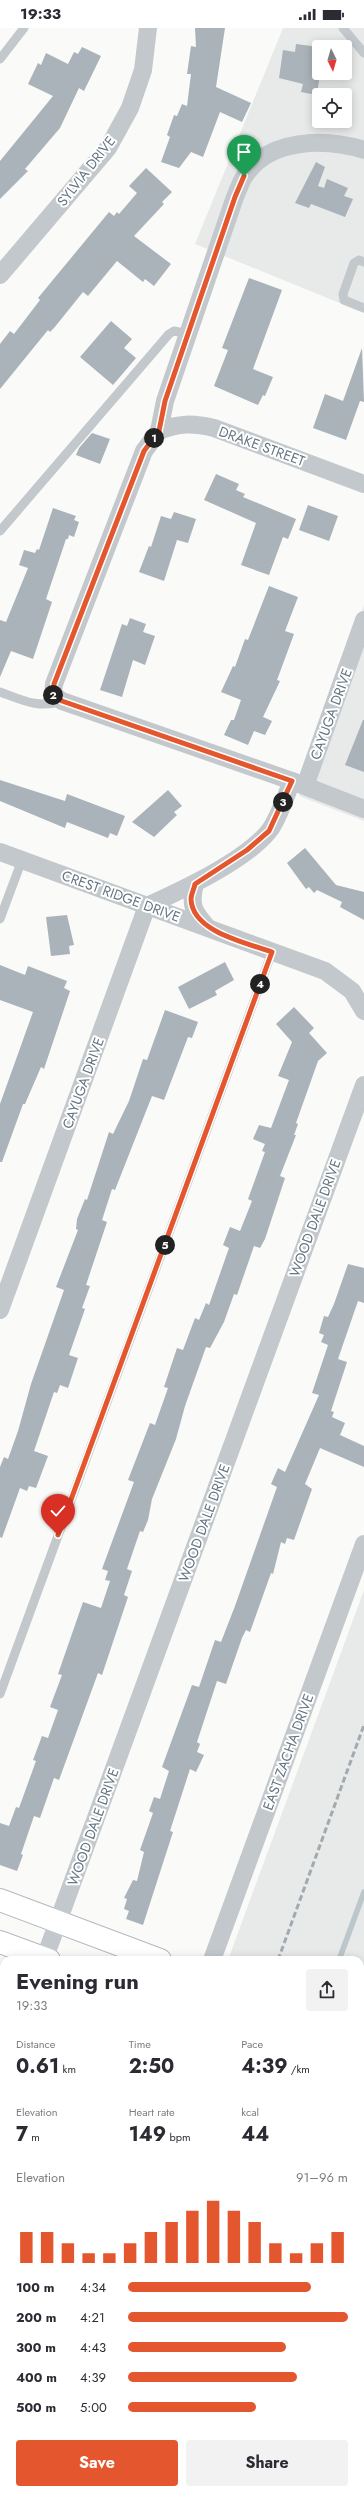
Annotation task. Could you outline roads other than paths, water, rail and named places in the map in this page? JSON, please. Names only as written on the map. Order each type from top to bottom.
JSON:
[{"type":"main road","points":[[0,1900],[149,1956]]},
{"type":"main road","points":[[0,1942],[36,1956]]},
{"type":"street","name":"SYLVIA DRIVE","points":[[0,275],[108,148],[130,108],[143,70],[148,28]]},
{"type":"street","points":[[364,150],[319,142],[286,147],[264,157],[244,176],[235,197],[165,401],[159,431],[144,451],[54,684],[57,698],[299,784],[364,809]]},
{"type":"street","name":"DRAKE STREET","points":[[159,431],[172,425],[192,423],[214,428],[364,484]]},
{"type":"street","name":"CAYUGA DRIVE","points":[[0,1310],[147,906],[195,884],[247,850],[269,831],[299,784],[364,620]]},
{"type":"street","name":"CREST RIDGE DRIVE","points":[[0,852],[325,972],[352,991],[364,1010]]},
{"type":"street","points":[[195,884],[191,899],[194,912],[208,928]]},
{"type":"street","name":"WOOD DALE DRIVE","points":[[47,1956],[364,1085]]},
{"type":"street","name":"EAST ZACHA DRIVE","points":[[213,1956],[364,1544]]},
{"type":"lane","points":[[0,59],[24,28]]},
{"type":"lane","points":[[342,28],[364,53]]},
{"type":"lane","points":[[364,262],[359,260],[354,263],[343,294],[344,300],[364,308]]},
{"type":"lane","points":[[0,531],[169,334],[174,331],[188,334]]},
{"type":"lane","points":[[0,692],[35,705],[48,706],[57,698]]},
{"type":"lane","points":[[0,919],[22,860]]},
{"type":"lane","points":[[0,1694],[272,952]]},
{"type":"waterway","points":[[340,1956],[364,1892]]},
{"type":"railway","points":[[279,1956],[364,1725]]}]
